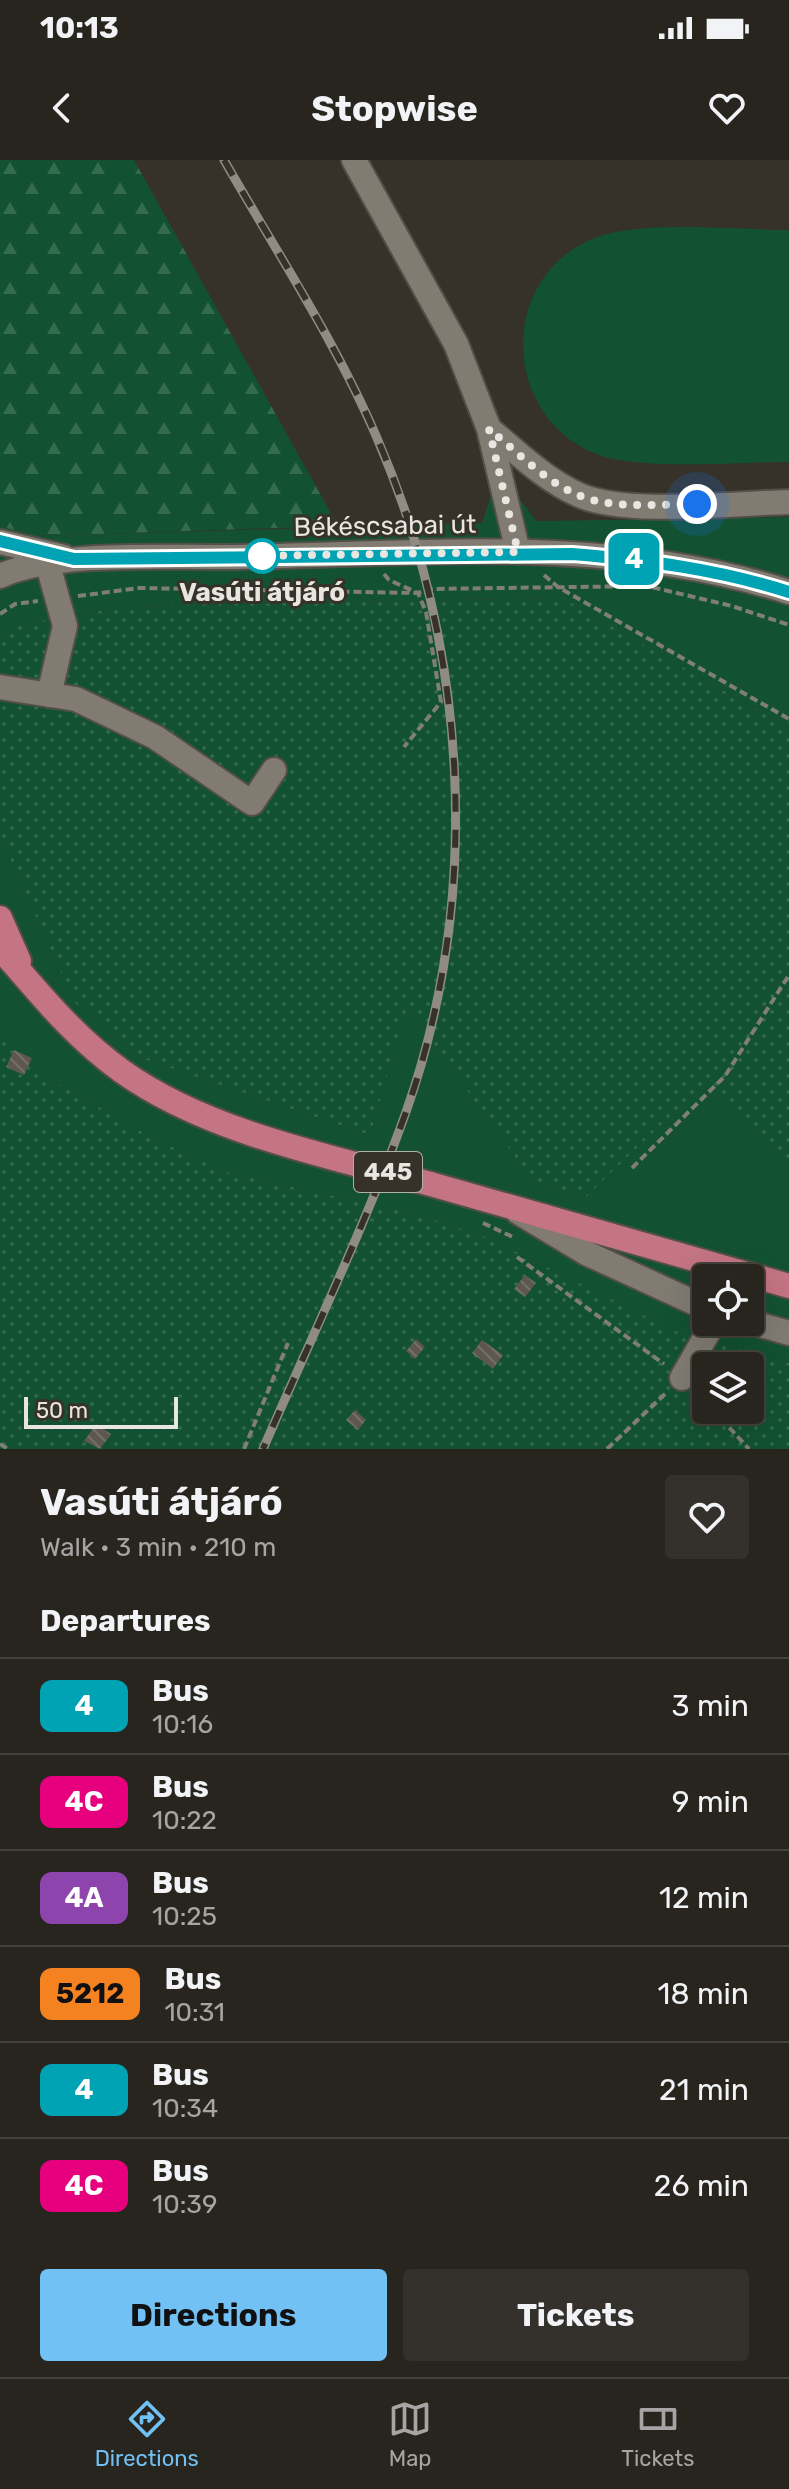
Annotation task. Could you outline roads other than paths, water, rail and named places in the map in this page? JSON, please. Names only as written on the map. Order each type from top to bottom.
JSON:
[{"type":"main road","name":"445","points":[[0,918],[29,981]]},
{"type":"main road","name":"445","points":[[0,948],[78,1036],[124,1073],[174,1102],[233,1126],[789,1286]]},
{"type":"street","points":[[354,160],[456,344],[489,429],[518,552]]},
{"type":"street","points":[[489,429],[554,481],[598,501],[636,505],[789,502]]},
{"type":"street","name":"Békéscsabai út","points":[[0,542],[74,559]]},
{"type":"street","name":"Békéscsabai út","points":[[0,576],[74,559],[518,552],[654,560],[739,576],[789,592]]},
{"type":"street","points":[[48,565],[60,599],[65,626],[49,695]]},
{"type":"street","points":[[0,687],[76,699],[155,737],[252,803],[274,770]]},
{"type":"street","points":[[505,1205],[586,1253],[692,1302]]},
{"type":"street","points":[[764,1326],[789,1333]]},
{"type":"street","points":[[682,1378],[706,1336]]},
{"type":"railway","points":[[224,160],[305,297],[361,402],[408,519],[431,602],[446,687],[454,772],[455,859],[447,944],[431,1029],[406,1112],[373,1198],[263,1449]]},
{"type":"place","name":"Vasúti átjáró","points":[[262,556]]}]
